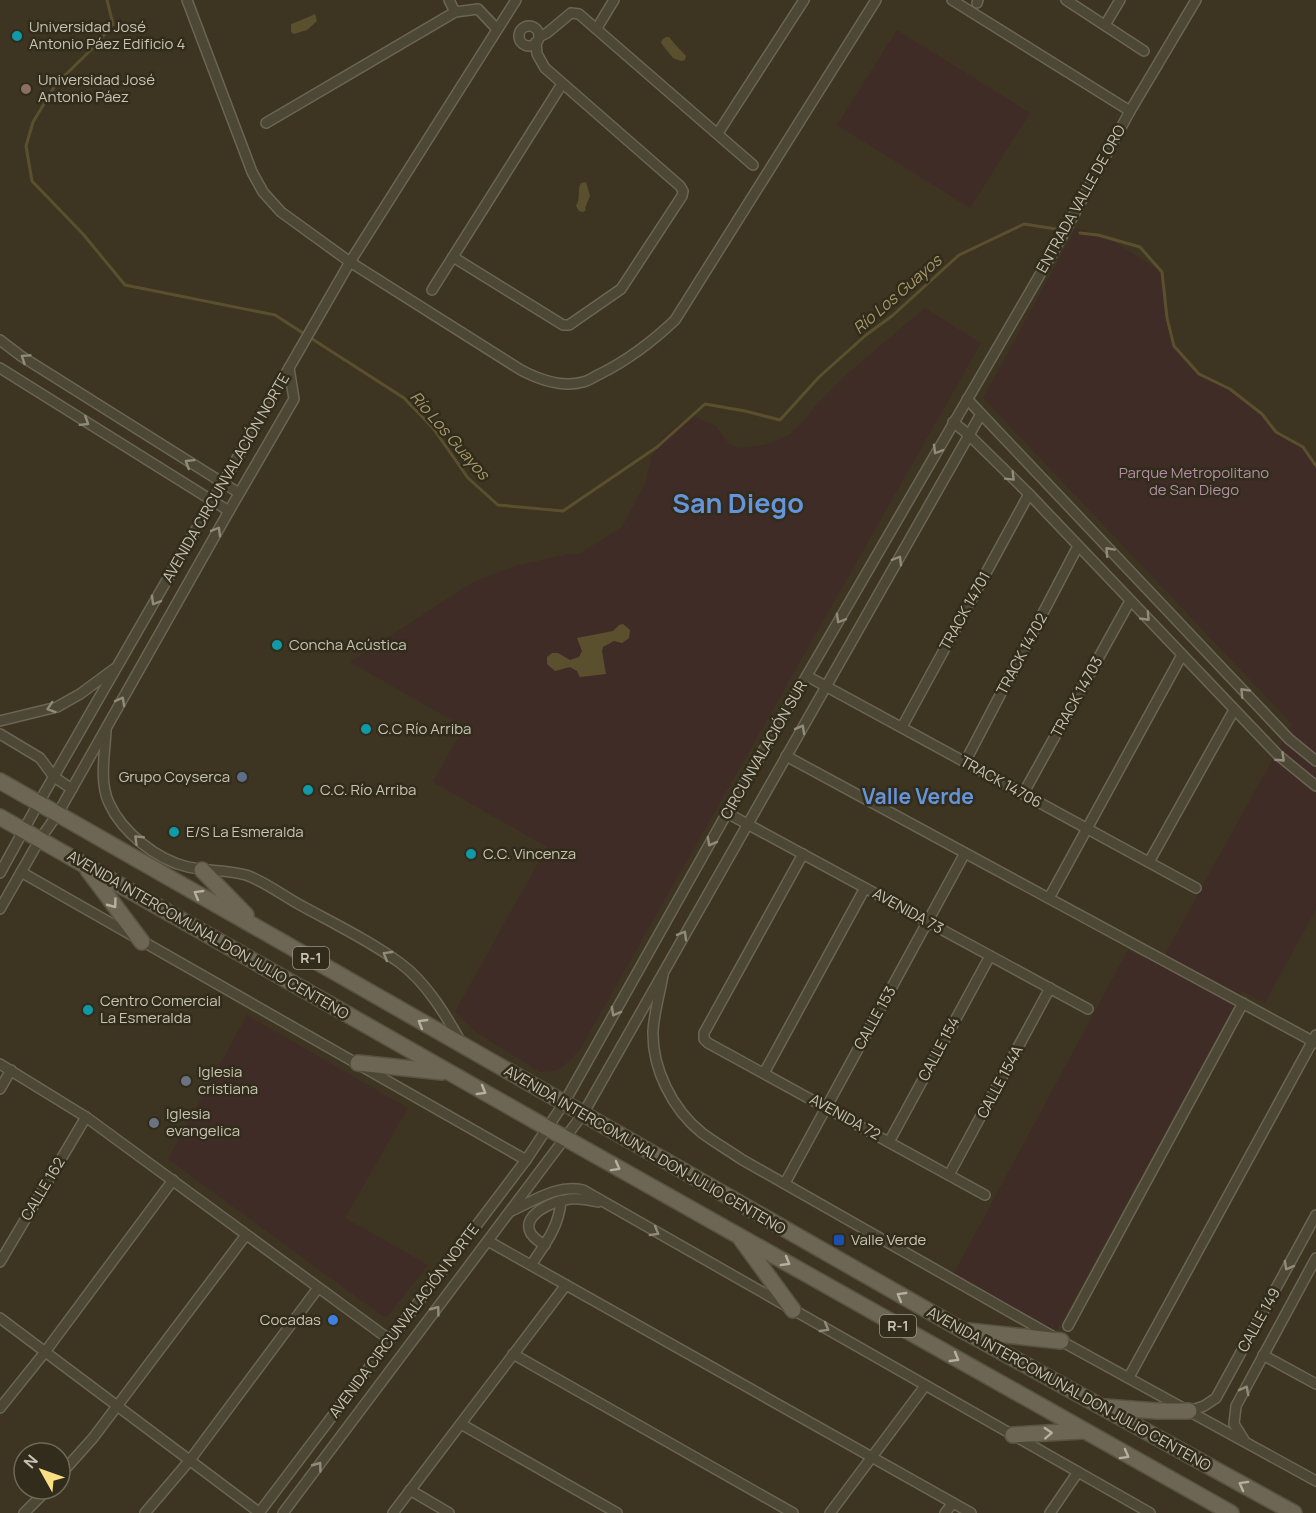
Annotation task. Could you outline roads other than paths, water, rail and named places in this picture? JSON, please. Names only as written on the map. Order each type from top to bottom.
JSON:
[{"type":"main road","name":"AVENIDA INTERCOMUNAL DON JULIO CENTENO","points":[[0,781],[962,1330],[1294,1513]]},
{"type":"main road","name":"AVENIDA INTERCOMUNAL DON JULIO CENTENO","points":[[0,817],[546,1128],[1231,1513]]},
{"type":"main road","points":[[84,866],[142,942]]},
{"type":"main road","points":[[202,870],[256,926]]},
{"type":"main road","points":[[358,1063],[449,1072]]},
{"type":"main road","points":[[737,1234],[793,1310]]},
{"type":"main road","points":[[962,1330],[1062,1341]]},
{"type":"main road","points":[[1099,1406],[1189,1411]]},
{"type":"main road","points":[[1013,1435],[1083,1431]]},
{"type":"main road","points":[[1200,1497],[1208,1513]]},
{"type":"street","points":[[187,0],[252,172],[263,192],[281,212],[350,262],[521,370],[540,380],[560,383],[584,382],[623,361],[658,337],[675,320],[876,0]]},
{"type":"street","points":[[448,0],[455,12]]},
{"type":"street","points":[[289,368],[350,262],[515,0]]},
{"type":"street","points":[[597,28],[614,0]]},
{"type":"street","points":[[718,133],[804,0]]},
{"type":"street","points":[[952,0],[1130,111]]},
{"type":"street","points":[[1066,0],[1144,51]]},
{"type":"street","points":[[1105,25],[1120,0]]},
{"type":"street","name":"ENTRADA VALLE DE ORO","points":[[967,399],[1063,235],[1130,111],[1196,0]]},
{"type":"street","points":[[266,123],[455,12],[480,4],[497,29]]},
{"type":"street","points":[[521,30],[520,40],[524,44],[531,45],[562,18],[571,13],[579,14],[753,165]]},
{"type":"street","points":[[504,19],[521,30]]},
{"type":"street","points":[[453,257],[564,325],[569,325],[621,289],[682,196],[683,191],[680,186],[562,84],[541,63],[537,54],[537,30],[527,26],[521,30]]},
{"type":"street","points":[[432,290],[562,84]]},
{"type":"street","points":[[0,340],[30,362],[239,493]]},
{"type":"street","points":[[0,368],[229,511]]},
{"type":"street","name":"AVENIDA CIRCUNVALACIÓN NORTE","points":[[0,873],[289,368]]},
{"type":"street","name":"AVENIDA CIRCUNVALACIÓN NORTE","points":[[0,909],[72,789],[294,399],[289,368]]},
{"type":"street","points":[[967,399],[1289,739],[1316,761]]},
{"type":"street","name":"CIRCUNVALACIÓN SUR","points":[[546,1128],[564,1103],[727,813],[967,399]]},
{"type":"street","name":"CIRCUNVALACIÓN SUR","points":[[565,1138],[583,1114],[981,414]]},
{"type":"street","points":[[953,422],[1029,494],[1282,759],[1316,786]]},
{"type":"street","name":"TRACK 14701","points":[[902,728],[1029,494]]},
{"type":"street","name":"TRACK 14702","points":[[965,762],[1078,546]]},
{"type":"street","name":"TRACK 14703","points":[[1023,794],[1130,601]]},
{"type":"street","points":[[1049,898],[1182,656]]},
{"type":"street","points":[[0,721],[57,707],[80,694],[118,666]]},
{"type":"street","name":"TRACK 14706","points":[[807,676],[1196,888]]},
{"type":"street","points":[[1149,862],[1234,710]]},
{"type":"street","points":[[106,728],[104,777],[108,802],[136,839],[166,860],[186,867],[247,875],[401,964],[444,1013],[463,1047]]},
{"type":"street","points":[[0,734],[40,758],[54,777],[72,789]]},
{"type":"street","points":[[786,756],[1243,1003],[1315,1039],[1129,1377]]},
{"type":"street","name":"AVENIDA 73","points":[[727,813],[1088,1009]]},
{"type":"street","name":"CALLE 153","points":[[785,1183],[965,853]]},
{"type":"street","name":"AVENIDA 72","points":[[803,854],[704,1033],[704,1039],[985,1195]]},
{"type":"street","points":[[21,872],[526,1160]]},
{"type":"street","points":[[764,1073],[865,888]]},
{"type":"street","name":"CALLE 154","points":[[889,1142],[990,956]]},
{"type":"street","points":[[665,967],[653,1029],[655,1058],[667,1089],[682,1112],[701,1132],[741,1159],[1062,1341],[1316,1481]]},
{"type":"street","name":"CALLE 154A","points":[[949,1175],[1050,988]]},
{"type":"street","points":[[1068,1326],[1243,1003]]},
{"type":"street","points":[[0,1064],[86,1117],[390,1340]]},
{"type":"street","points":[[0,1089],[11,1070]]},
{"type":"street","name":"CALLE 162","points":[[0,1262],[86,1117]]},
{"type":"street","name":"AVENIDA CIRCUNVALACIÓN NORTE","points":[[260,1513],[526,1160],[546,1128]]},
{"type":"street","name":"AVENIDA CIRCUNVALACIÓN NORTE","points":[[283,1513],[565,1138]]},
{"type":"street","points":[[0,1408],[45,1352],[172,1180]]},
{"type":"street","points":[[511,1211],[560,1189],[571,1187],[583,1190],[1150,1513]]},
{"type":"street","points":[[545,1245],[529,1234],[529,1223],[537,1211],[561,1201],[580,1199],[607,1204]]},
{"type":"street","points":[[531,1265],[556,1226],[560,1216],[561,1201]]},
{"type":"street","points":[[511,1211],[529,1223]]},
{"type":"street","name":"CALLE 149","points":[[1189,1411],[1204,1406],[1216,1398],[1316,1215]]},
{"type":"street","points":[[72,1460],[117,1406],[246,1235]]},
{"type":"street","points":[[488,1241],[970,1513]]},
{"type":"street","name":"CALLE 149","points":[[1245,1442],[1234,1424],[1234,1414],[1316,1258]]},
{"type":"street","points":[[393,1513],[566,1285]]},
{"type":"street","points":[[145,1513],[189,1460],[318,1288]]},
{"type":"street","points":[[0,1318],[260,1513]]},
{"type":"street","points":[[513,1354],[793,1513]]},
{"type":"street","points":[[1263,1355],[1316,1384]]},
{"type":"street","points":[[830,1513],[925,1386]]},
{"type":"street","points":[[461,1424],[617,1513]]},
{"type":"street","points":[[1050,1513],[1078,1472]]},
{"type":"street","points":[[410,1490],[449,1513]]},
{"type":"street","points":[[24,1513],[36,1501]]},
{"type":"street","points":[[945,1513],[953,1503]]},
{"type":"waterway","name":"Río Los Guayos","points":[[107,0],[113,24],[95,46],[56,84],[33,122],[26,146],[32,181],[83,234],[125,285],[275,315],[404,398],[433,428],[468,478],[498,505],[563,511],[657,447],[705,404],[780,420],[819,377],[866,335],[892,316],[959,255],[1024,224],[1056,229]]},
{"type":"waterway","name":"Río Los Guayos","points":[[1080,233],[1098,235],[1140,247],[1162,272],[1167,318],[1174,346],[1199,374],[1230,389],[1262,414],[1276,432],[1303,447],[1316,466]]},
{"type":"place","name":"Universidad José Antonio Páez Edificio 4","points":[[17,36]]},
{"type":"place","name":"Universidad José Antonio Páez","points":[[26,89]]},
{"type":"place","name":"Concha Acústica","points":[[277,645]]},
{"type":"place","name":"C.C Río Arriba","points":[[366,729]]},
{"type":"place","name":"Grupo Coyserca","points":[[242,777]]},
{"type":"place","name":"C.C. Río Arriba","points":[[308,790]]},
{"type":"place","name":"E/S La Esmeralda","points":[[174,832]]},
{"type":"place","name":"C.C. Vincenza","points":[[471,854]]},
{"type":"place","name":"Centro Comercial La Esmeralda","points":[[88,1010]]},
{"type":"place","name":"Iglesia cristiana","points":[[186,1081]]},
{"type":"place","name":"Iglesia evangelica","points":[[154,1123]]},
{"type":"place","name":"Valle Verde","points":[[839,1240]]},
{"type":"place","name":"Cocadas","points":[[333,1320]]},
{"type":"district","name":"San Diego","points":[[738,504]]},
{"type":"district","name":"Valle Verde","points":[[918,797]]},
{"type":"park label","name":"Parque Metropolitano de San Diego","points":[[1194,482]]}]
